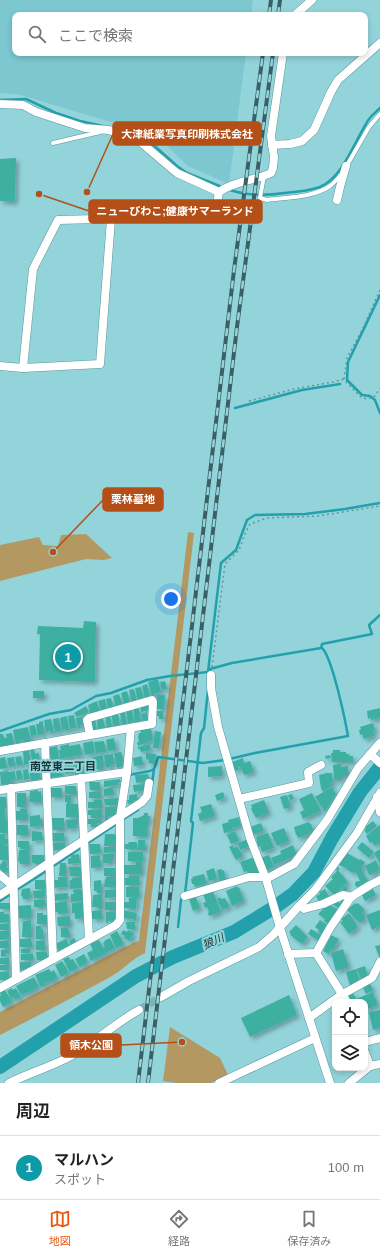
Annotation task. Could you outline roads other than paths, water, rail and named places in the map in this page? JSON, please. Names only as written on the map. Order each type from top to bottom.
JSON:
[{"type":"street","points":[[298,12],[312,0]]},
{"type":"street","points":[[368,54],[380,43]]},
{"type":"street","points":[[0,104],[23,104],[36,112],[85,128],[108,130],[131,135],[177,173],[222,190],[271,173],[274,157],[271,136],[283,56]]},
{"type":"street","points":[[272,145],[290,144],[302,141],[314,130],[338,80],[365,56]]},
{"type":"street","points":[[337,200],[346,166]]},
{"type":"street","points":[[23,368],[33,269],[58,220],[215,216],[222,190]]},
{"type":"street","points":[[0,366],[23,368],[100,364],[111,219]]},
{"type":"street","points":[[211,675],[211,688],[218,727],[250,838],[265,878],[330,1083]]},
{"type":"street","points":[[0,752],[152,724],[154,702],[152,700],[89,718],[87,720],[90,735]]},
{"type":"street","points":[[0,988],[116,925],[120,920],[120,817],[127,772],[131,728]]},
{"type":"street","points":[[45,743],[53,959]]},
{"type":"street","points":[[185,896],[249,877],[265,878],[294,864],[327,820],[358,768],[380,743]]},
{"type":"street","points":[[371,755],[380,763]]},
{"type":"street","points":[[239,799],[309,783],[308,772],[321,765]]},
{"type":"street","points":[[0,790],[127,772]]},
{"type":"street","points":[[81,778],[89,939]]},
{"type":"street","points":[[0,895],[145,800],[149,783]]},
{"type":"street","points":[[11,788],[16,979]]},
{"type":"street","points":[[379,795],[380,812]]},
{"type":"street","points":[[161,997],[259,947],[280,928],[315,890],[357,833],[379,795]]},
{"type":"street","points":[[0,875],[13,886]]},
{"type":"street","points":[[316,953],[330,928],[351,897],[380,880]]},
{"type":"street","points":[[300,905],[304,909],[323,904],[343,895],[351,897]]},
{"type":"street","points":[[288,954],[316,953]]},
{"type":"street","points":[[316,953],[344,999]]},
{"type":"street","points":[[309,1018],[341,995],[372,978],[380,962]]},
{"type":"street","points":[[9,1083],[65,1059],[94,1041],[124,1018],[139,1010]]},
{"type":"street","points":[[219,1083],[315,1038]]},
{"type":"street","points":[[368,1041],[380,1038]]},
{"type":"street","points":[[368,1060],[370,1066]]},
{"type":"street","points":[[349,1083],[370,1066],[380,1064]]},
{"type":"lane","points":[[264,176],[260,198],[266,200],[307,195],[318,192],[331,185],[342,174],[369,127],[380,114]]},
{"type":"lane","points":[[53,143],[108,130]]},
{"type":"waterway","points":[[0,100],[26,99],[56,113],[80,121],[103,126]]},
{"type":"waterway","points":[[227,189],[241,193],[263,195],[302,191],[320,187],[335,176],[347,159],[370,117],[380,108]]},
{"type":"waterway","points":[[115,128],[140,133],[187,173],[222,187]]},
{"type":"waterway","points":[[347,380],[348,362],[380,295]]},
{"type":"waterway","points":[[347,380],[362,395],[370,396],[375,400],[380,413]]},
{"type":"waterway","points":[[235,408],[302,390],[340,384]]},
{"type":"waterway","points":[[0,731],[49,714],[71,710],[96,696],[111,693],[147,680],[208,672],[221,563],[236,550],[247,520],[255,515],[305,514],[380,503]]},
{"type":"waterway","points":[[210,673],[210,669],[232,663],[321,648],[322,644],[372,634],[369,625],[380,615]]},
{"type":"waterway","points":[[152,784],[154,769],[158,757],[203,763],[348,736],[334,675],[330,663],[322,648]]},
{"type":"waterway","points":[[178,927],[181,900],[185,894],[193,823],[191,821],[201,733],[204,728],[208,690]]},
{"type":"waterway","name":"狼川","points":[[0,1067],[136,976],[173,957],[234,932],[293,894],[314,872],[332,838],[360,792],[380,767]]},
{"type":"waterway","points":[[129,775],[154,769]]},
{"type":"waterway","points":[[122,820],[138,810]]},
{"type":"waterway","points":[[52,867],[118,823]]},
{"type":"waterway","points":[[15,891],[48,870]]},
{"type":"waterway","points":[[0,901],[11,894]]},
{"type":"tunnel","points":[[139,1010],[161,997]]},
{"type":"railway","points":[[269,12],[271,0]]},
{"type":"railway","points":[[278,12],[280,0]]},
{"type":"railway","points":[[138,1083],[234,270],[263,56]]},
{"type":"railway","points":[[148,1083],[237,327],[273,56]]},
{"type":"place","name":"大津紙業写真印刷株式会社","points":[[87,192]]},
{"type":"place","name":"ニューびわこ;健康サマーランド","points":[[39,194]]},
{"type":"place","name":"栗林墓地","points":[[53,552]]},
{"type":"place","name":"マルハン","points":[[68,657]]},
{"type":"place","name":"領木公園","points":[[182,1042]]},
{"type":"district","name":"南笠東二丁目","points":[[63,766]]}]
